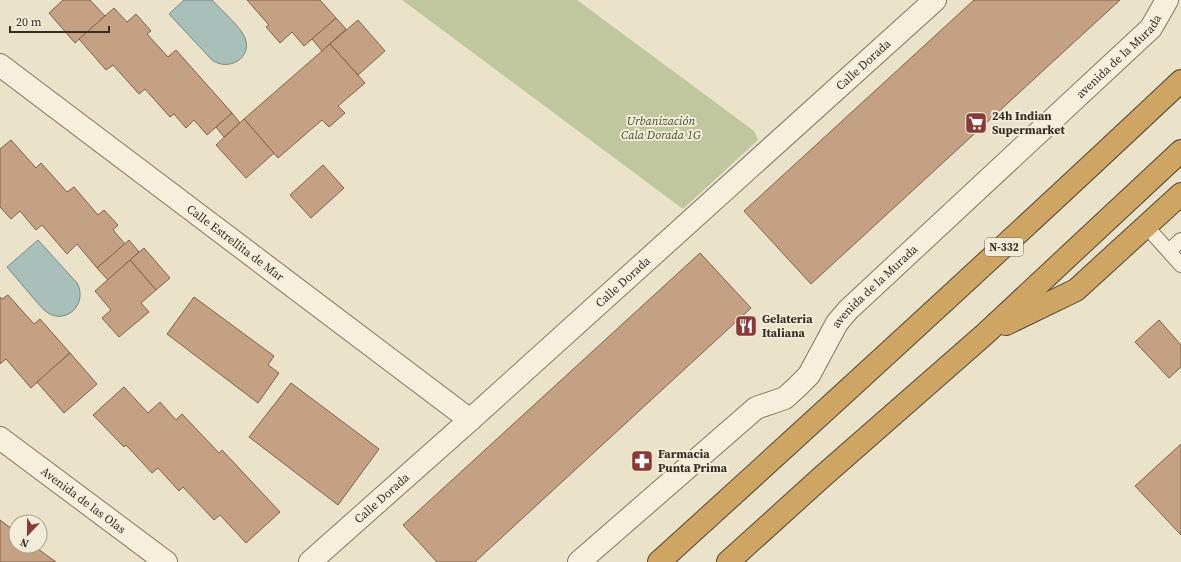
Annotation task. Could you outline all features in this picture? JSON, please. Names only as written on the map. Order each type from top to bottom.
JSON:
[{"type":"highway","name":"N-332","points":[[659,562],[826,411],[1057,198],[1181,81]]},
{"type":"highway","points":[[728,562],[985,334],[1181,150]]},
{"type":"highway","points":[[985,334],[1076,290],[1181,194]]},
{"type":"street","name":"Calle Dorada","points":[[310,562],[470,420],[934,0]]},
{"type":"street","name":"avenida de la Murada","points":[[579,562],[756,408],[785,398],[797,387],[809,374],[837,323],[848,310],[1151,28],[1167,0]]},
{"type":"street","name":"Calle Estrellita de Mar","points":[[0,65],[470,420]]},
{"type":"street","name":"Avenida de las Olas","points":[[0,438],[166,562]]},
{"type":"lane","points":[[1146,226],[1181,265]]},
{"type":"lane","points":[[1169,251],[1181,240]]},
{"type":"green space","name":"Urbanización Cala Dorada 1G","points":[[402,0],[577,0],[754,131],[758,140],[683,209]]},
{"type":"water","points":[[184,0],[212,0],[235,24],[243,34],[247,45],[245,52],[238,61],[232,64],[225,64],[212,60],[169,14]]},
{"type":"water","points":[[38,240],[77,283],[80,290],[78,304],[69,314],[55,316],[46,312],[7,267]]},
{"type":"building","points":[[63,0],[90,0],[105,16],[75,43],[49,13]]},
{"type":"building","points":[[247,0],[320,0],[336,18],[304,46],[292,32],[280,43],[266,27],[269,25]]},
{"type":"building","points":[[974,0],[1120,0],[811,284],[744,211]]},
{"type":"building","points":[[114,8],[127,22],[136,14],[151,31],[147,34],[168,57],[176,50],[232,113],[207,135],[194,120],[186,128],[174,114],[170,117],[145,89],[139,94],[113,65],[106,70],[79,39]]},
{"type":"building","points":[[336,18],[346,29],[322,51],[312,39]]},
{"type":"building","points":[[358,20],[385,51],[358,75],[330,44]]},
{"type":"building","points":[[330,44],[365,83],[338,106],[345,113],[329,127],[322,120],[278,158],[244,119]]},
{"type":"building","points":[[232,113],[240,123],[224,137],[216,127]]},
{"type":"building","points":[[244,119],[274,153],[246,178],[216,145]]},
{"type":"building","points":[[11,140],[36,168],[41,163],[67,192],[74,187],[98,215],[104,210],[118,225],[113,230],[125,244],[97,268],[77,244],[67,254],[42,225],[36,230],[20,211],[11,219],[0,207],[0,149]]},
{"type":"building","points":[[323,165],[344,188],[311,218],[290,195]]},
{"type":"building","points":[[129,240],[139,252],[108,280],[97,268]]},
{"type":"building","points":[[144,248],[170,278],[156,290],[130,260]]},
{"type":"building","points":[[700,253],[751,308],[475,562],[437,562],[403,525]]},
{"type":"building","points":[[130,260],[156,290],[141,303],[149,312],[119,337],[102,318],[111,310],[95,291]]},
{"type":"building","points":[[8,295],[34,324],[40,319],[70,353],[31,388],[6,359],[0,364],[0,297],[2,299]]},
{"type":"building","points":[[194,297],[274,356],[268,365],[279,373],[258,403],[167,334]]},
{"type":"building","points":[[1159,320],[1181,345],[1181,367],[1169,378],[1135,342]]},
{"type":"building","points":[[70,353],[97,384],[64,413],[37,382]]},
{"type":"building","points":[[291,383],[379,449],[338,505],[249,437]]},
{"type":"building","points":[[124,387],[148,413],[160,402],[176,420],[182,414],[219,453],[222,450],[280,512],[246,543],[220,515],[214,520],[183,487],[179,491],[158,468],[152,473],[126,445],[124,447],[93,415]]},
{"type":"building","points":[[1181,444],[1181,535],[1135,486]]},
{"type":"building","points":[[0,520],[8,526],[8,554],[45,554],[56,562],[0,562]]},
{"type":"place","name":"24h Indian Supermarket","points":[[976,123]]},
{"type":"place","name":"Gelateria Italiana","points":[[746,326]]},
{"type":"place","name":"Farmacia Punta Prima","points":[[642,461]]}]
